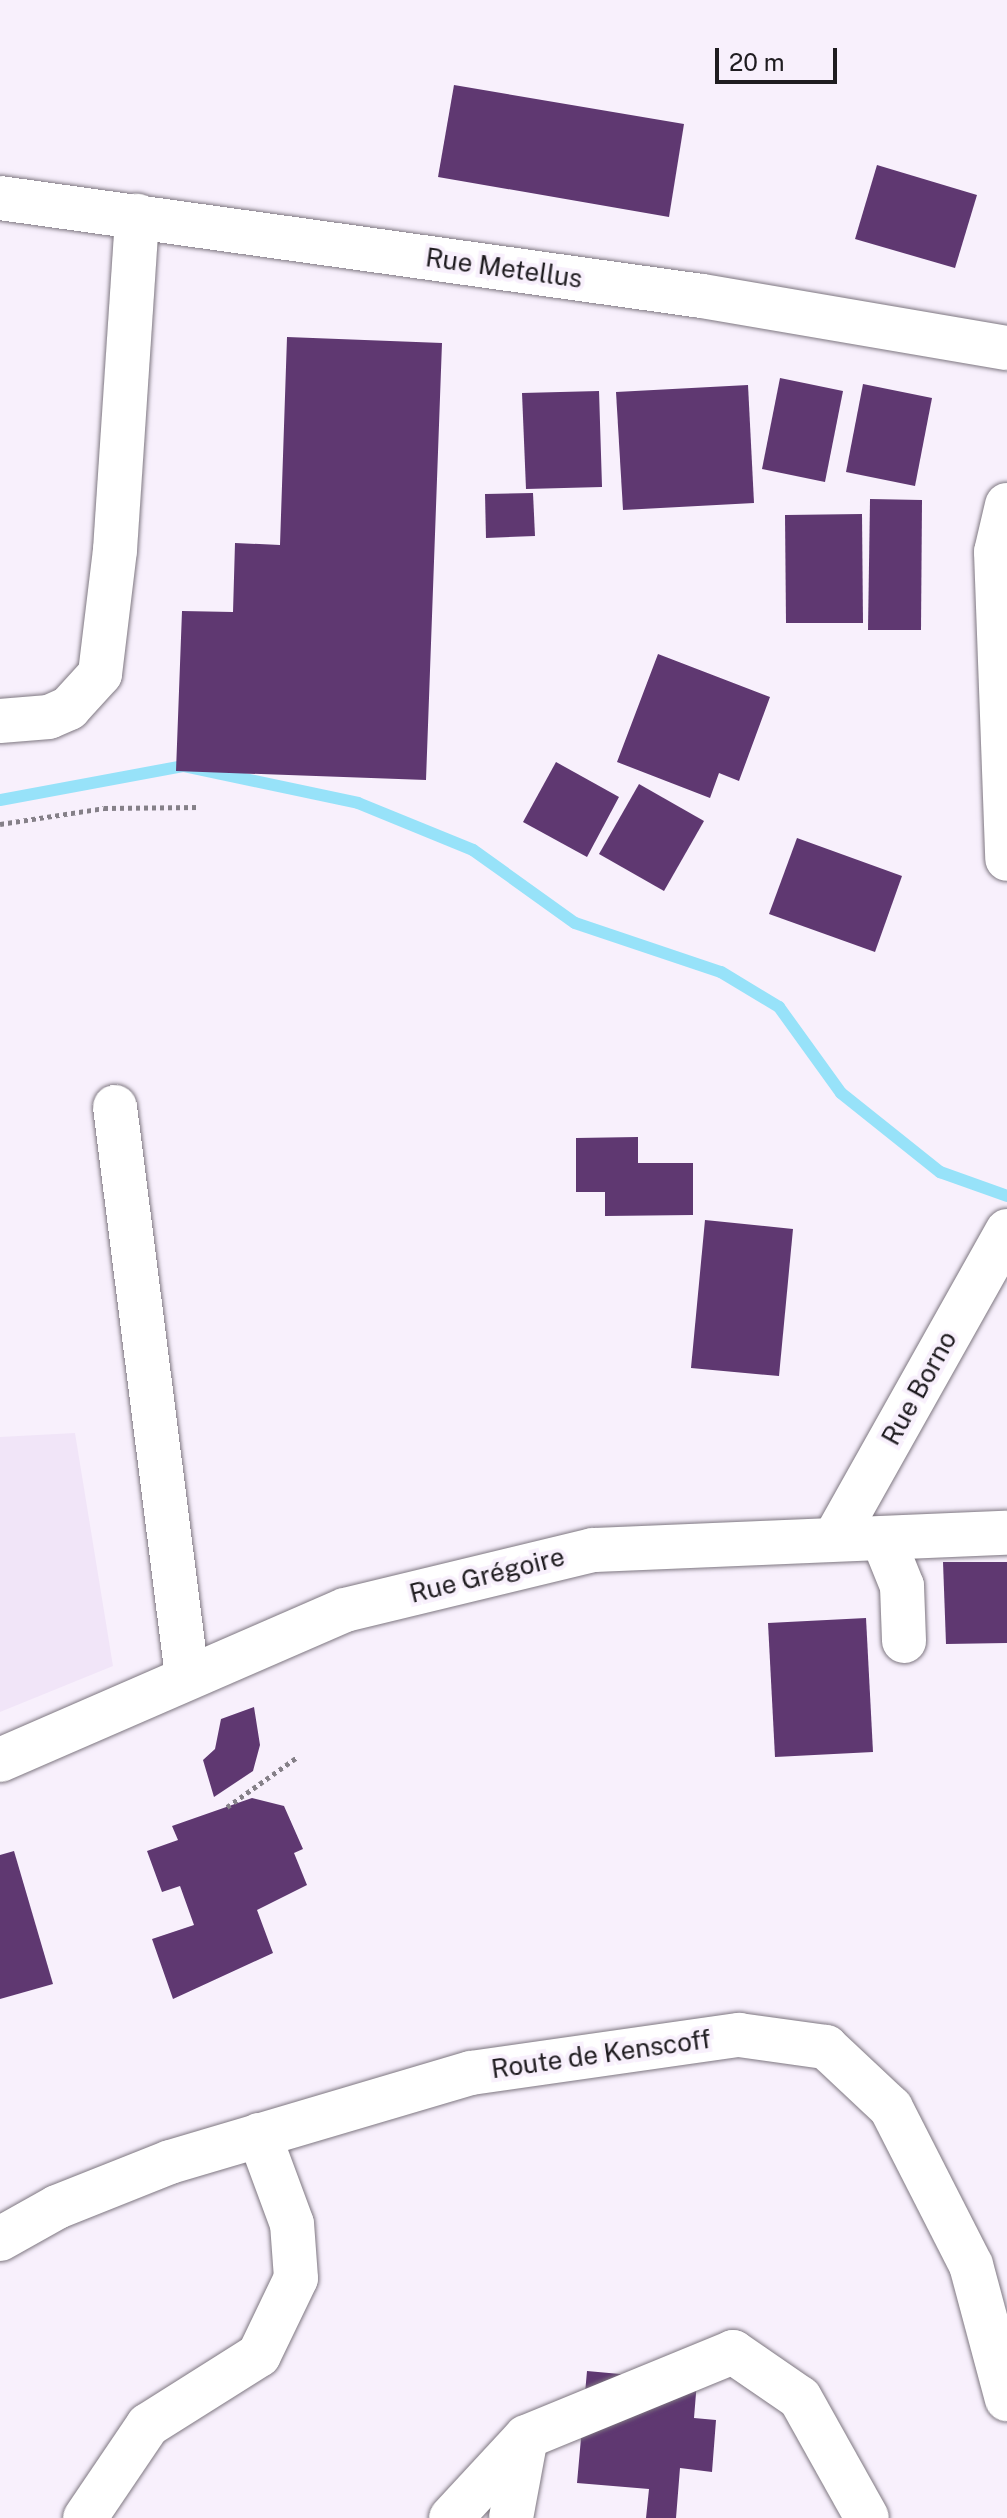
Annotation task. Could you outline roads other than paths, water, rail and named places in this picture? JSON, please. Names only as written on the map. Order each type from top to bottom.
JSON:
[{"type":"street","name":"Rue Metellus","points":[[0,198],[702,296],[1007,348]]},
{"type":"street","points":[[0,721],[23,722],[69,708],[100,674],[115,550],[137,216]]},
{"type":"street","points":[[1007,505],[996,552],[1007,859]]},
{"type":"street","points":[[115,1107],[187,1676]]},
{"type":"street","name":"Rue Borno","points":[[835,1538],[1005,1235]]},
{"type":"street","name":"Rue Grégoire","points":[[0,1760],[187,1676],[345,1610],[593,1550],[1007,1533]]},
{"type":"street","points":[[883,1539],[902,1586],[904,1641]]},
{"type":"street","name":"Route de Kenscoff","points":[[0,2239],[128,2179],[259,2135],[471,2073],[656,2043],[739,2035],[826,2047],[899,2122],[971,2265],[1007,2399]]},
{"type":"street","points":[[85,2518],[148,2425],[259,2355],[296,2278],[292,2224],[259,2135]]},
{"type":"street","points":[[451,2518],[526,2437],[733,2352],[800,2398],[867,2518]]},
{"type":"street","points":[[511,2518],[526,2437]]},
{"type":"waterway","points":[[0,800],[183,766],[358,803],[473,850],[575,923],[721,972],[779,1007],[841,1093],[940,1172],[1007,1196]]}]
